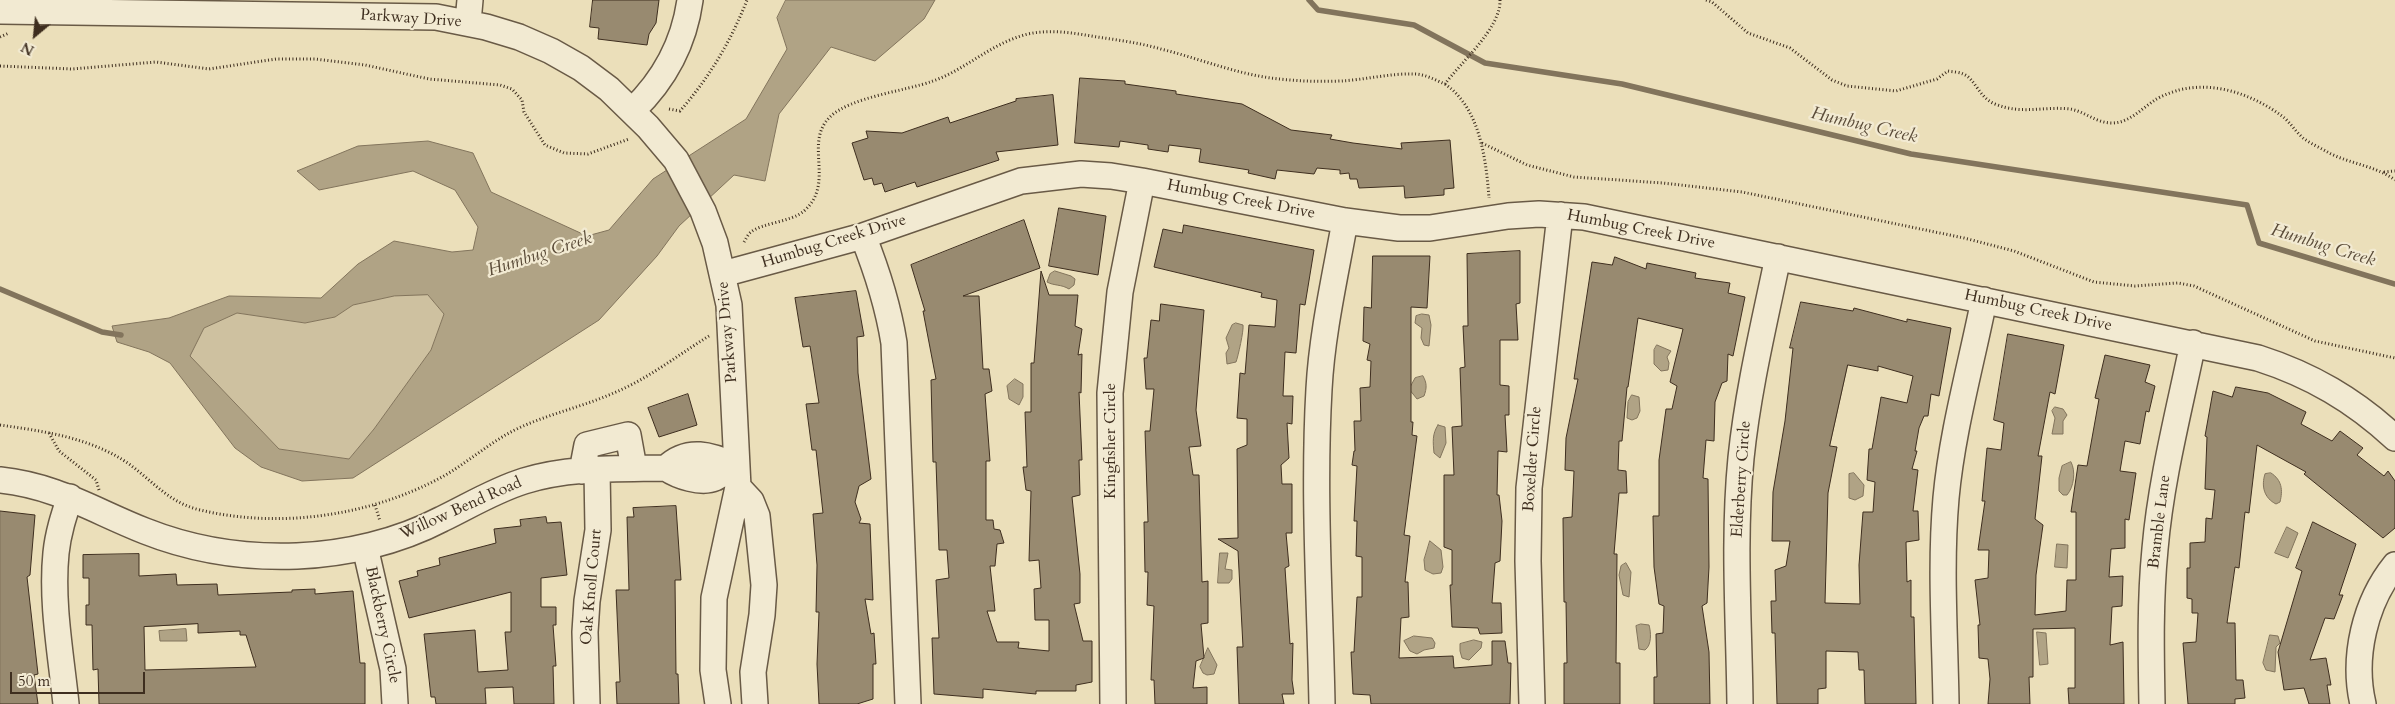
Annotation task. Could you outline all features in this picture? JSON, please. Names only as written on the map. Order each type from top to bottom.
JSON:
[{"type":"street","points":[[633,110],[657,84],[676,54],[687,20],[690,0]]},
{"type":"street","name":"Parkway Drive","points":[[0,11],[51,6],[262,7],[406,16],[469,11],[551,51],[581,68],[633,110],[676,160],[703,211],[715,243],[723,274],[732,334],[737,477],[714,598],[712,651],[718,704]]},
{"type":"street","name":"Humbug Creek Drive","points":[[723,274],[863,236],[1021,181],[1081,174],[1142,181],[1345,221],[1400,228],[1430,228],[1489,218],[1539,214],[1584,217],[2258,358],[2319,382],[2347,398],[2395,438]]},
{"type":"street","name":"Kingfisher Circle","points":[[1113,704],[1110,393],[1120,292],[1142,181]]},
{"type":"street","name":"Boxelder Circle","points":[[1532,704],[1528,561],[1529,488],[1560,215]]},
{"type":"street","points":[[1322,704],[1317,448],[1319,387],[1328,313],[1345,221]]},
{"type":"street","points":[[863,236],[878,272],[888,309],[894,343],[908,704]]},
{"type":"street","name":"Elderberry Circle","points":[[1740,704],[1737,516],[1741,458],[1749,401],[1778,257]]},
{"type":"street","points":[[1946,704],[1943,542],[1946,497],[1952,452],[1984,300]]},
{"type":"street","name":"Bramble Lane","points":[[2152,704],[2151,605],[2155,548],[2162,491],[2193,343]]},
{"type":"street","name":"Oak Knoll Court","points":[[587,704],[585,632],[587,602],[598,530],[586,445],[628,435],[634,468]]},
{"type":"street","name":"Willow Bend Road","points":[[0,480],[44,488],[70,497],[145,531],[182,543],[220,552],[258,556],[297,556],[365,547],[405,535],[441,520],[488,495],[523,481],[548,475],[589,470],[666,468],[676,459],[686,456],[711,455],[737,477]]},
{"type":"street","points":[[737,477],[751,501],[757,516],[764,585],[762,615],[753,672],[754,704]]},
{"type":"street","points":[[66,704],[54,581],[56,552],[61,524],[70,497]]},
{"type":"street","name":"Blackberry Circle","points":[[365,547],[394,669],[395,704]]},
{"type":"street","points":[[2363,704],[2360,666],[2364,631],[2374,598],[2395,564]]},
{"type":"path","points":[[668,109],[680,111],[699,89],[729,42],[748,0]]},
{"type":"path","points":[[1445,84],[1494,23],[1500,0]]},
{"type":"path","points":[[1706,0],[1712,2],[1748,33],[1790,48],[1832,80],[1847,86],[1896,91],[1937,79],[1948,71],[1964,74],[1972,81],[1978,93],[1994,104],[2021,111],[2071,109],[2094,120],[2113,123],[2132,118],[2156,99],[2172,93],[2208,87],[2236,92],[2259,102],[2284,117],[2303,138],[2352,164],[2384,172],[2395,171]]},
{"type":"path","points":[[744,242],[752,231],[790,218],[804,210],[820,183],[820,155],[817,142],[820,128],[831,116],[863,101],[933,82],[952,73],[990,49],[1029,34],[1049,31],[1121,40],[1269,78],[1300,81],[1340,81],[1413,74],[1428,76],[1455,91],[1465,106],[1482,143],[1486,164],[1489,218]]},
{"type":"path","points":[[0,66],[72,69],[156,62],[209,69],[276,59],[315,59],[365,65],[428,79],[500,85],[512,89],[522,100],[524,112],[545,145],[564,152],[588,154],[630,138]]},
{"type":"path","points":[[1482,143],[1527,165],[1574,177],[1663,183],[1742,192],[1964,238],[2014,251],[2094,282],[2134,286],[2178,283],[2194,286],[2315,341],[2395,358]]},
{"type":"path","points":[[2384,172],[2395,180]]},
{"type":"path","points":[[0,425],[48,432],[86,443],[123,460],[165,494],[198,510],[247,517],[272,518],[340,513],[375,505],[432,482],[519,428],[617,392],[635,383],[710,336],[718,335]]},
{"type":"path","points":[[48,432],[59,451],[96,480],[99,484],[99,491]]},
{"type":"shaded area","points":[[428,295],[444,314],[431,350],[374,429],[349,459],[279,449],[189,356],[204,328],[237,313],[305,323],[335,317],[353,305],[394,296]]},
{"type":"water","points":[[786,0],[935,0],[924,19],[875,61],[831,47],[779,114],[765,181],[734,175],[679,226],[657,256],[599,320],[353,478],[302,481],[261,467],[235,448],[170,363],[149,352],[117,342],[112,326],[169,318],[229,296],[321,298],[358,264],[394,241],[452,252],[473,250],[478,227],[455,190],[413,171],[319,190],[297,171],[358,146],[428,141],[473,153],[491,192],[587,236],[609,230],[653,179],[746,119],[787,49],[777,18]],"holes":[[[428,295],[444,314],[431,350],[374,429],[349,459],[279,449],[190,356],[204,328],[237,313],[305,323],[335,317],[353,305],[394,296]]]},
{"type":"water","points":[[1055,271],[1071,276],[1075,279],[1074,285],[1069,289],[1047,282],[1050,274]]},
{"type":"water","points":[[1422,314],[1429,315],[1431,325],[1429,346],[1424,345],[1421,338],[1422,328],[1415,323],[1416,316]]},
{"type":"water","points":[[1236,323],[1243,325],[1243,332],[1236,362],[1227,364],[1226,353],[1229,348],[1226,338],[1232,325]]},
{"type":"water","points":[[1657,345],[1671,351],[1667,357],[1669,363],[1668,370],[1661,371],[1654,364],[1654,350]]},
{"type":"water","points":[[1423,376],[1426,383],[1425,393],[1424,396],[1417,399],[1409,389],[1415,378]]},
{"type":"water","points":[[1015,379],[1023,384],[1023,397],[1019,405],[1009,399],[1007,386]]},
{"type":"water","points":[[1632,395],[1639,397],[1640,411],[1637,418],[1632,420],[1627,418],[1628,402]]},
{"type":"water","points":[[2055,407],[2063,409],[2067,415],[2063,421],[2063,434],[2052,434],[2055,418],[2052,411]]},
{"type":"water","points":[[1438,425],[1445,427],[1446,443],[1440,458],[1434,453],[1433,445]]},
{"type":"water","points":[[2071,462],[2074,474],[2073,483],[2067,495],[2063,495],[2059,491],[2059,478],[2062,466]]},
{"type":"water","points":[[1854,473],[1864,485],[1863,496],[1855,500],[1849,498],[1849,474]]},
{"type":"water","points":[[2271,473],[2279,482],[2281,489],[2280,502],[2276,504],[2264,491],[2265,474]]},
{"type":"water","points":[[2287,527],[2298,533],[2288,558],[2275,553]]},
{"type":"water","points":[[1430,541],[1441,550],[1443,567],[1441,573],[1433,574],[1425,570],[1424,560]]},
{"type":"water","points":[[2057,544],[2068,545],[2067,568],[2055,567]]},
{"type":"water","points":[[1220,553],[1228,553],[1225,569],[1232,570],[1232,579],[1229,583],[1218,583]]},
{"type":"water","points":[[1626,563],[1631,572],[1629,597],[1623,595],[1619,575],[1621,566]]},
{"type":"water","points":[[1641,624],[1649,625],[1650,631],[1650,642],[1645,650],[1639,649],[1636,626]]},
{"type":"water","points":[[186,629],[187,641],[160,641],[159,631]]},
{"type":"water","points":[[2037,632],[2046,633],[2048,664],[2040,665]]},
{"type":"water","points":[[2270,635],[2278,636],[2280,643],[2276,647],[2275,672],[2266,670],[2263,663]]},
{"type":"water","points":[[1414,636],[1432,638],[1435,643],[1434,648],[1417,654],[1410,651],[1404,641]]},
{"type":"water","points":[[1474,640],[1482,642],[1481,648],[1469,660],[1462,658],[1460,644]]},
{"type":"water","points":[[1208,648],[1217,665],[1214,674],[1207,675],[1203,673],[1200,667]]},
{"type":"building","points":[[593,0],[659,0],[656,23],[649,34],[647,45],[598,39],[599,28],[590,27]]},
{"type":"building","points":[[1080,78],[1125,81],[1125,84],[1176,91],[1176,94],[1242,104],[1291,130],[1332,135],[1330,139],[1353,143],[1402,149],[1401,143],[1450,140],[1454,188],[1444,189],[1444,195],[1405,198],[1404,186],[1359,188],[1357,179],[1350,179],[1349,173],[1340,174],[1340,170],[1317,168],[1314,174],[1277,170],[1275,179],[1248,173],[1249,170],[1199,162],[1201,149],[1169,145],[1168,152],[1148,149],[1148,145],[1120,141],[1119,147],[1075,143]]},
{"type":"building","points":[[1053,95],[1058,145],[996,152],[999,160],[917,187],[915,182],[885,192],[882,183],[874,185],[872,178],[864,180],[852,143],[868,138],[866,131],[902,133],[948,117],[950,123],[1016,101],[1016,99]]},
{"type":"building","points":[[1059,208],[1106,216],[1098,275],[1049,266]]},
{"type":"building","points":[[1024,220],[1040,268],[963,296],[979,296],[983,369],[989,369],[992,391],[985,394],[990,461],[986,461],[986,520],[993,520],[994,529],[1000,530],[1004,543],[997,544],[995,566],[990,566],[995,611],[987,611],[997,642],[1019,642],[1018,648],[1049,651],[1049,620],[1035,620],[1034,589],[1041,588],[1039,560],[1029,561],[1031,491],[1026,490],[1023,467],[1027,467],[1025,412],[1031,412],[1031,363],[1034,363],[1041,271],[1049,295],[1078,295],[1075,326],[1082,329],[1078,355],[1082,354],[1081,393],[1079,392],[1082,460],[1079,460],[1080,495],[1072,497],[1080,574],[1080,603],[1074,604],[1083,641],[1092,641],[1092,682],[1076,685],[1076,691],[1036,691],[1036,694],[983,689],[983,698],[934,694],[932,638],[939,638],[936,580],[949,578],[947,550],[939,550],[936,462],[933,462],[931,380],[936,379],[923,311],[925,311],[911,265]]},
{"type":"building","points":[[1184,225],[1314,250],[1305,305],[1300,304],[1296,353],[1285,352],[1283,396],[1293,396],[1292,424],[1287,423],[1289,458],[1281,465],[1282,484],[1292,484],[1292,533],[1286,533],[1289,566],[1285,568],[1290,644],[1293,643],[1292,680],[1294,694],[1282,694],[1284,704],[1239,704],[1237,647],[1243,647],[1238,551],[1218,539],[1238,538],[1237,449],[1247,445],[1247,419],[1237,418],[1240,373],[1245,374],[1249,325],[1275,327],[1277,300],[1261,297],[1262,293],[1154,267],[1163,229],[1182,233]]},
{"type":"building","points":[[1520,251],[1520,303],[1516,304],[1518,340],[1500,340],[1500,385],[1509,386],[1509,415],[1505,415],[1507,452],[1498,451],[1497,495],[1499,495],[1502,521],[1500,561],[1495,563],[1492,603],[1501,603],[1502,633],[1480,634],[1478,628],[1452,627],[1450,585],[1452,585],[1452,550],[1444,547],[1444,475],[1454,475],[1452,427],[1462,426],[1460,368],[1465,367],[1463,326],[1468,326],[1467,254]]},
{"type":"building","points":[[1373,256],[1430,256],[1427,308],[1411,307],[1411,422],[1413,422],[1412,435],[1417,436],[1404,535],[1410,536],[1405,582],[1408,582],[1409,617],[1401,618],[1399,658],[1453,656],[1454,668],[1492,665],[1492,641],[1505,641],[1508,663],[1511,663],[1510,704],[1371,704],[1370,695],[1353,694],[1351,652],[1354,652],[1357,597],[1362,597],[1362,557],[1356,556],[1357,521],[1354,521],[1357,466],[1352,465],[1355,451],[1354,421],[1361,421],[1360,388],[1370,387],[1371,361],[1367,360],[1370,344],[1363,341],[1364,307],[1371,308]]},
{"type":"building","points":[[1615,257],[1646,269],[1647,263],[1696,273],[1695,278],[1730,283],[1728,293],[1745,297],[1733,356],[1728,354],[1727,381],[1722,383],[1715,402],[1714,441],[1706,440],[1703,478],[1708,479],[1709,567],[1707,603],[1702,606],[1709,652],[1710,704],[1654,704],[1654,677],[1657,677],[1656,634],[1663,633],[1664,606],[1659,604],[1654,567],[1653,516],[1659,516],[1659,460],[1666,409],[1672,409],[1677,386],[1670,382],[1683,329],[1638,318],[1627,387],[1622,441],[1619,441],[1618,470],[1626,471],[1627,493],[1619,493],[1614,554],[1617,554],[1616,663],[1620,663],[1620,704],[1564,704],[1564,663],[1567,663],[1563,518],[1572,517],[1574,471],[1565,470],[1566,438],[1578,379],[1574,379],[1592,262],[1612,265]]},
{"type":"building","points":[[856,291],[864,336],[857,337],[858,373],[871,479],[859,486],[855,502],[861,519],[859,523],[870,524],[873,600],[865,599],[871,634],[874,633],[876,664],[873,664],[873,699],[857,704],[819,704],[817,664],[819,612],[816,612],[817,565],[813,514],[823,513],[816,450],[812,450],[806,404],[819,403],[810,346],[803,347],[795,298]]},
{"type":"building","points":[[1801,302],[1853,311],[1854,308],[1907,322],[1907,319],[1951,328],[1939,396],[1931,394],[1928,416],[1924,416],[1919,428],[1915,451],[1917,451],[1912,469],[1918,470],[1913,511],[1918,511],[1919,540],[1906,542],[1907,582],[1911,580],[1911,617],[1914,617],[1916,704],[1865,704],[1864,670],[1859,670],[1858,652],[1826,651],[1826,688],[1818,689],[1818,704],[1777,704],[1775,633],[1772,633],[1771,601],[1776,601],[1775,570],[1786,566],[1790,541],[1772,541],[1773,492],[1785,421],[1793,348],[1790,348]],"holes":[[[1848,365],[1878,371],[1878,366],[1913,376],[1907,403],[1881,397],[1872,449],[1869,449],[1867,480],[1875,482],[1873,512],[1863,512],[1859,565],[1860,604],[1825,603],[1828,493],[1837,447],[1830,446]]]},
{"type":"building","points":[[1161,304],[1204,310],[1196,410],[1201,446],[1189,447],[1193,475],[1199,475],[1202,582],[1208,581],[1208,623],[1201,624],[1204,658],[1196,661],[1193,688],[1207,687],[1207,704],[1155,704],[1154,680],[1151,680],[1154,606],[1147,605],[1148,572],[1145,572],[1144,522],[1148,522],[1145,431],[1150,431],[1154,389],[1146,389],[1144,358],[1147,358],[1151,320],[1159,321]]},
{"type":"building","points":[[2008,334],[2064,345],[2055,394],[2050,392],[2038,456],[2042,456],[2035,519],[2043,525],[2036,575],[2035,615],[2066,611],[2067,580],[2076,580],[2076,512],[2071,512],[2078,465],[2087,466],[2099,399],[2095,398],[2105,355],[2150,365],[2145,382],[2155,386],[2149,412],[2146,411],[2140,444],[2125,441],[2120,471],[2136,473],[2129,520],[2125,519],[2125,548],[2111,549],[2109,577],[2123,576],[2122,606],[2112,607],[2110,645],[2123,642],[2124,704],[2069,704],[2068,688],[2075,688],[2075,628],[2033,629],[2033,677],[2029,677],[2030,704],[1988,704],[1990,679],[1988,659],[1979,658],[1978,625],[1980,625],[1975,580],[1988,578],[1989,550],[1978,550],[1985,501],[1982,501],[1987,448],[2001,450],[2004,423],[1994,420]]},
{"type":"building","points":[[2236,387],[2268,393],[2306,412],[2301,424],[2332,441],[2340,431],[2363,448],[2357,455],[2384,476],[2388,471],[2395,481],[2395,528],[2383,538],[2304,474],[2306,472],[2257,445],[2249,513],[2245,512],[2239,568],[2235,567],[2227,623],[2235,623],[2236,680],[2243,680],[2245,698],[2235,699],[2235,704],[2188,704],[2183,643],[2196,642],[2198,613],[2192,613],[2192,599],[2187,598],[2187,568],[2190,568],[2190,543],[2205,542],[2206,518],[2212,519],[2215,490],[2205,489],[2207,437],[2205,436],[2213,391],[2232,397]]},
{"type":"building","points":[[688,394],[697,425],[659,437],[648,408]]},
{"type":"building","points":[[676,506],[681,580],[675,580],[676,674],[678,674],[679,704],[617,704],[616,682],[620,682],[616,590],[629,590],[627,517],[634,517],[633,508]]},
{"type":"building","points":[[0,511],[35,515],[30,575],[27,577],[38,674],[34,675],[38,704],[0,704]]},
{"type":"building","points":[[546,517],[547,523],[561,522],[567,575],[541,578],[541,607],[556,607],[556,625],[553,625],[556,666],[553,666],[554,704],[514,704],[513,687],[485,688],[486,704],[436,704],[435,697],[431,697],[424,634],[475,630],[478,672],[508,670],[505,632],[511,632],[511,592],[409,618],[399,581],[418,576],[417,571],[440,565],[439,558],[496,543],[494,529],[521,526],[520,520]]},
{"type":"building","points":[[2313,522],[2356,544],[2339,595],[2343,595],[2334,619],[2325,618],[2310,660],[2326,658],[2331,685],[2327,685],[2330,704],[2309,704],[2304,688],[2284,690],[2278,652],[2302,571],[2296,568]]},
{"type":"building","points":[[139,554],[139,576],[176,574],[177,585],[217,584],[218,595],[292,592],[292,590],[315,589],[315,594],[353,591],[360,663],[365,663],[365,704],[99,704],[98,669],[93,670],[92,625],[86,625],[86,605],[89,605],[89,578],[83,578],[83,555]],"holes":[[[198,624],[198,633],[240,631],[240,635],[246,635],[256,667],[145,670],[144,627]]]},
{"type":"waterway","name":"Humbug Creek","points":[[1309,0],[1318,10],[1414,25],[1485,63],[1622,84],[1911,154],[2247,205],[2259,243],[2395,284]]},
{"type":"waterway","name":"Humbug Creek","points":[[0,289],[102,332],[121,335]]}]
